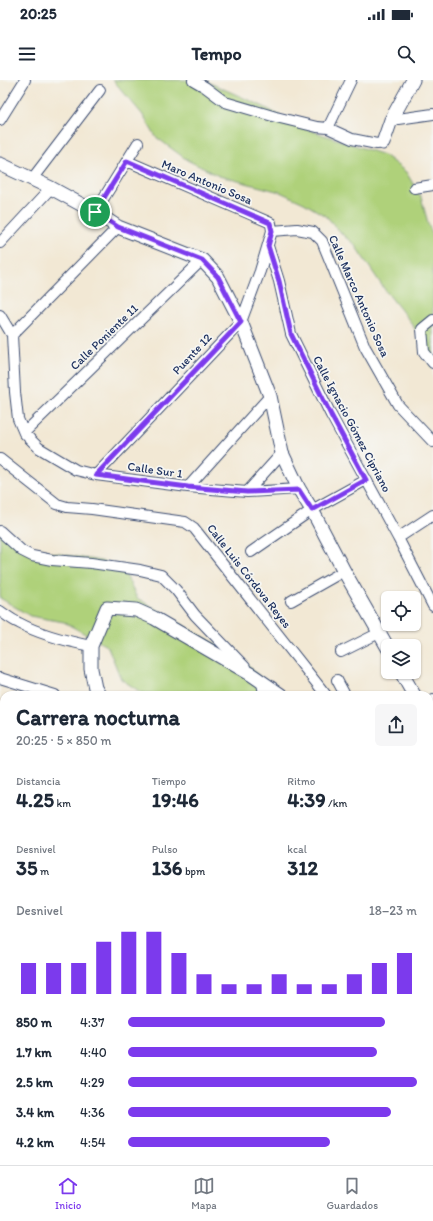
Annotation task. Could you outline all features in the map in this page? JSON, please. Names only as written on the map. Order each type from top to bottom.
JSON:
[{"type":"street","points":[[0,120],[24,80]]},
{"type":"street","points":[[193,80],[206,83],[225,102],[317,127],[328,128],[352,139],[377,144],[383,142],[391,120],[413,80]]},
{"type":"street","points":[[328,128],[351,80]]},
{"type":"street","points":[[32,179],[100,90]]},
{"type":"street","points":[[391,120],[433,114]]},
{"type":"street","points":[[95,212],[138,143]]},
{"type":"street","name":"Maro Antonio Sosa","points":[[127,161],[270,223],[272,231]]},
{"type":"street","points":[[0,164],[51,188],[95,212],[118,227],[202,260],[218,277],[241,322],[270,396],[282,453],[299,490],[312,510],[344,571],[383,639]]},
{"type":"street","points":[[414,188],[433,185]]},
{"type":"street","points":[[0,243],[51,188]]},
{"type":"street","points":[[12,335],[118,227]]},
{"type":"street","name":"Calle Marco Antonio Sosa","points":[[272,231],[297,229],[313,232],[322,241],[365,347],[398,405],[433,442]]},
{"type":"street","name":"Puente 12","points":[[96,475],[241,322],[260,271],[272,231]]},
{"type":"street","name":"Calle Ignacio Gómez Cipriano","points":[[268,246],[279,281],[291,334],[331,415],[366,480],[398,538],[429,587],[433,606]]},
{"type":"street","name":"Calle Poniente 11","points":[[24,433],[202,260]]},
{"type":"street","name":"Calle Sur 1","points":[[0,315],[12,335],[18,419],[24,433],[39,448],[76,470],[96,475],[188,487],[247,492],[299,490]]},
{"type":"street","points":[[433,320],[422,329],[424,352],[433,363]]},
{"type":"street","points":[[188,487],[270,396]]},
{"type":"street","points":[[247,492],[282,453]]},
{"type":"street","name":"Calle Luis Córdova Reyes","points":[[0,459],[57,504],[67,507],[185,522],[194,528],[323,691]]},
{"type":"street","points":[[251,552],[312,510],[366,480]]},
{"type":"street","points":[[398,538],[433,515]]},
{"type":"street","points":[[0,531],[22,551],[32,556],[52,560],[91,563],[140,570],[161,575],[176,590],[195,615],[257,678],[262,691]]},
{"type":"street","points":[[291,601],[344,571]]},
{"type":"street","points":[[97,691],[91,669],[93,642],[107,608],[136,610],[154,618],[257,678],[275,691]]},
{"type":"street","points":[[0,611],[18,623],[66,641],[93,642]]},
{"type":"street","points":[[341,652],[380,633]]},
{"type":"street","points":[[0,678],[40,691]]},
{"type":"street","points":[[405,679],[412,691]]},
{"type":"street","points":[[337,680],[343,691]]},
{"type":"green space","points":[[113,80],[205,80],[264,107],[303,128],[384,155],[406,172],[421,197],[433,236],[433,368],[423,344],[412,324],[385,290],[354,244],[344,236],[327,217],[304,203],[280,192],[219,176],[187,160],[156,137],[142,114]]},
{"type":"green space","points":[[0,526],[31,549],[101,561],[123,569],[137,598],[243,660],[273,691],[139,691],[121,679],[108,647],[64,622],[30,616],[0,598]]},
{"type":"route","points":[[127,161],[270,223],[272,231],[268,246],[279,281],[291,334],[331,415],[366,480],[312,510],[299,490],[247,492],[188,487],[96,475],[241,322],[218,277],[202,260],[118,227],[95,212],[127,161]]}]
